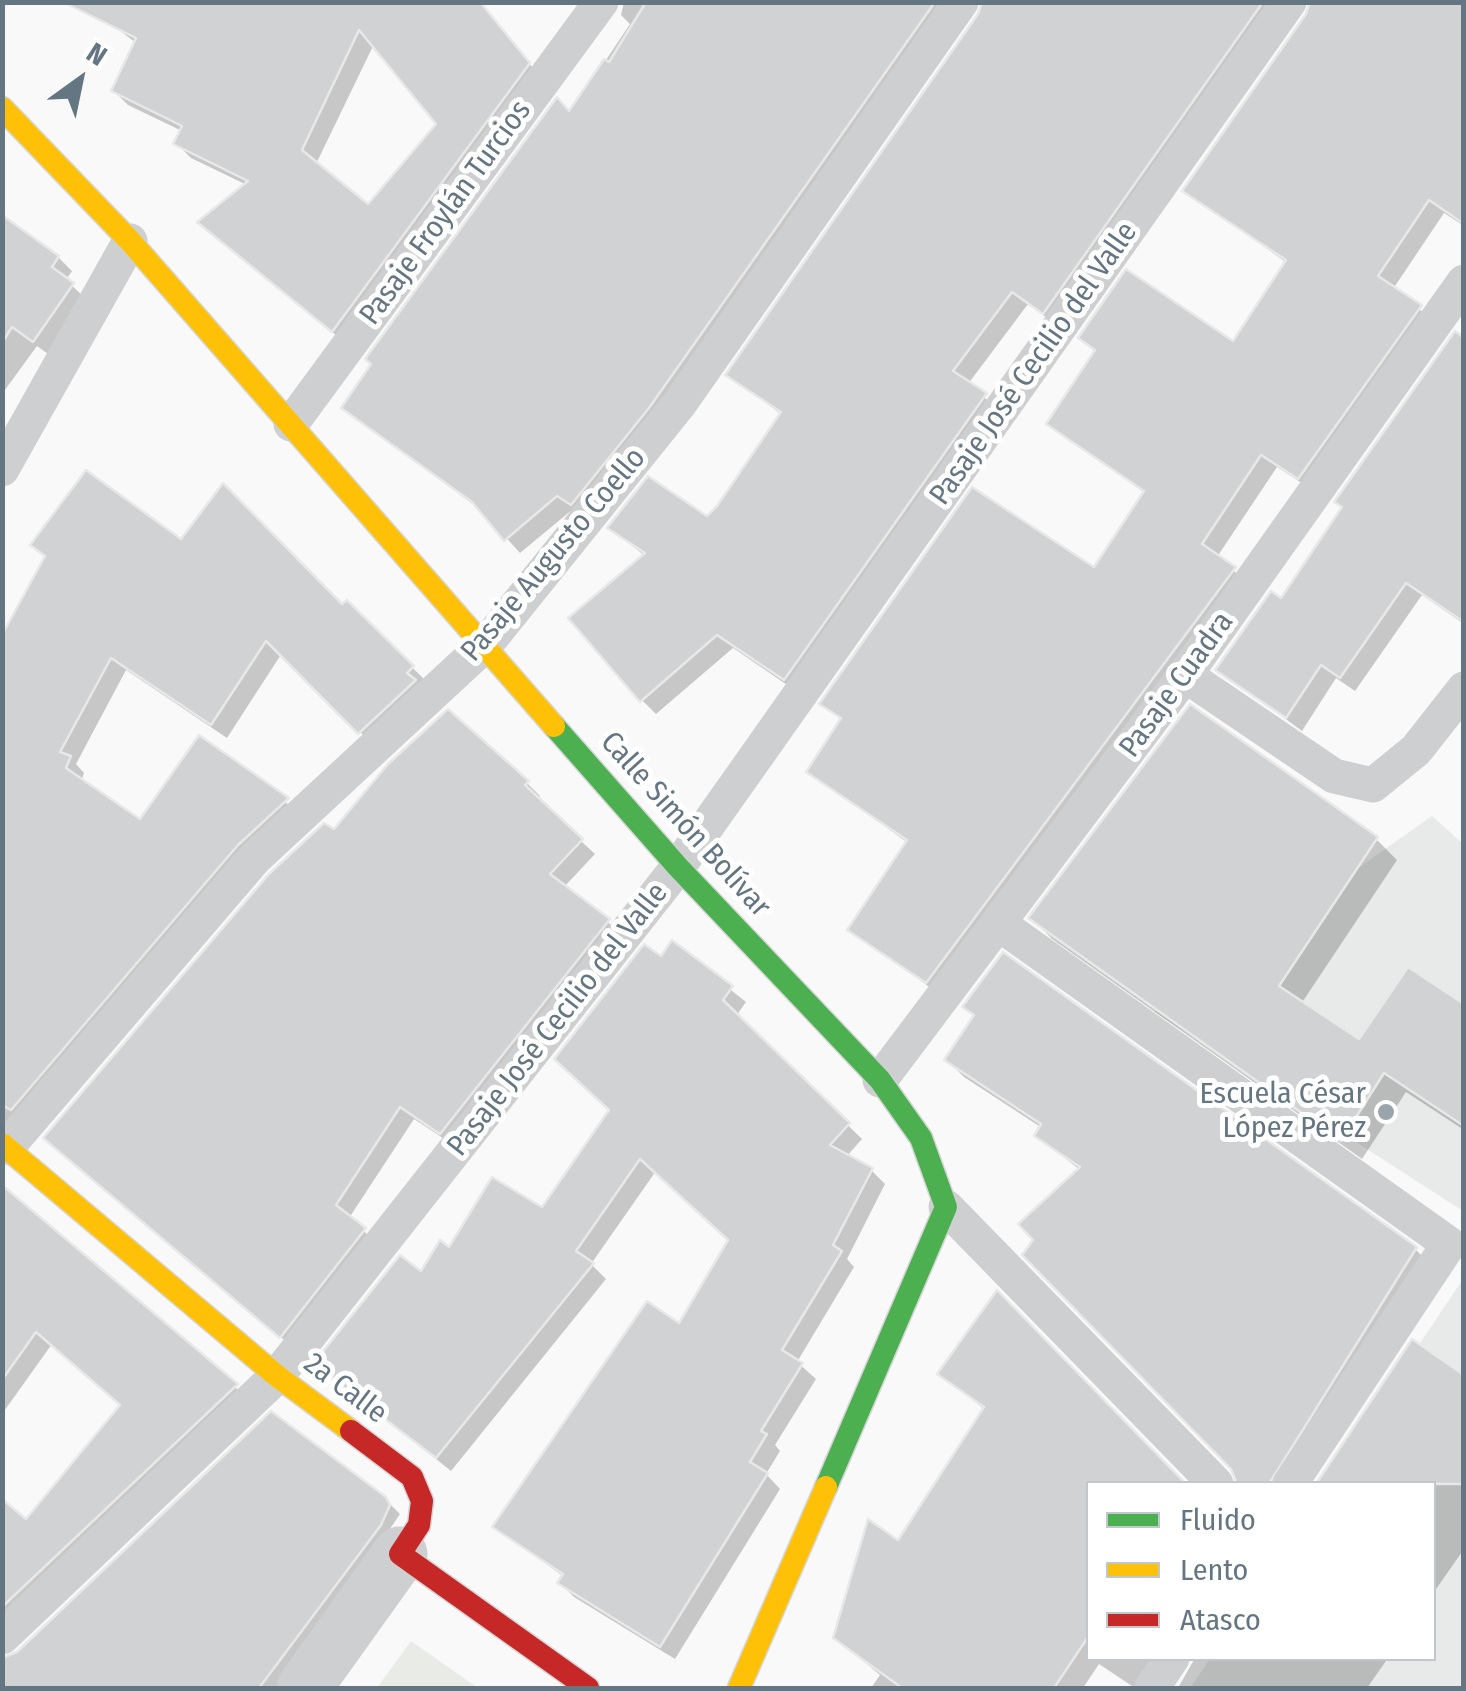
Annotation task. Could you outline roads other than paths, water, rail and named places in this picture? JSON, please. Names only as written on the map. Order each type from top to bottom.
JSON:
[{"type":"street","name":"Calle Simón Bolívar","points":[[2,108],[130,241],[678,867],[880,1080],[920,1138],[946,1207]]},
{"type":"street","name":"2a Calle","points":[[4,1145],[277,1376],[412,1477],[422,1502],[419,1525],[400,1554]]},
{"type":"street","points":[[739,1688],[946,1207]]},
{"type":"street","points":[[304,1688],[400,1554],[588,1688]]},
{"type":"lane","name":"Pasaje Froylán Turcios","points":[[291,424],[600,2]]},
{"type":"lane","name":"Pasaje Augusto Coello","points":[[4,1145],[254,860],[486,644],[680,403],[961,2]]},
{"type":"lane","name":"Pasaje José Cecilio del Valle","points":[[2,1636],[277,1376],[678,867],[1289,2]]},
{"type":"lane","points":[[2,469],[130,241]]},
{"type":"lane","name":"Pasaje Cuadra","points":[[880,1080],[1186,676],[1464,282]]},
{"type":"lane","points":[[1186,676],[1334,776],[1373,785],[1416,750],[1464,689]]},
{"type":"lane","points":[[998,923],[1450,1244],[1292,1481]]},
{"type":"lane","points":[[946,1207],[1213,1481]]},
{"type":"lane","points":[[1152,1688],[1170,1661]]},
{"type":"place","name":"Escuela César López Pérez","points":[[1386,1112]]}]
